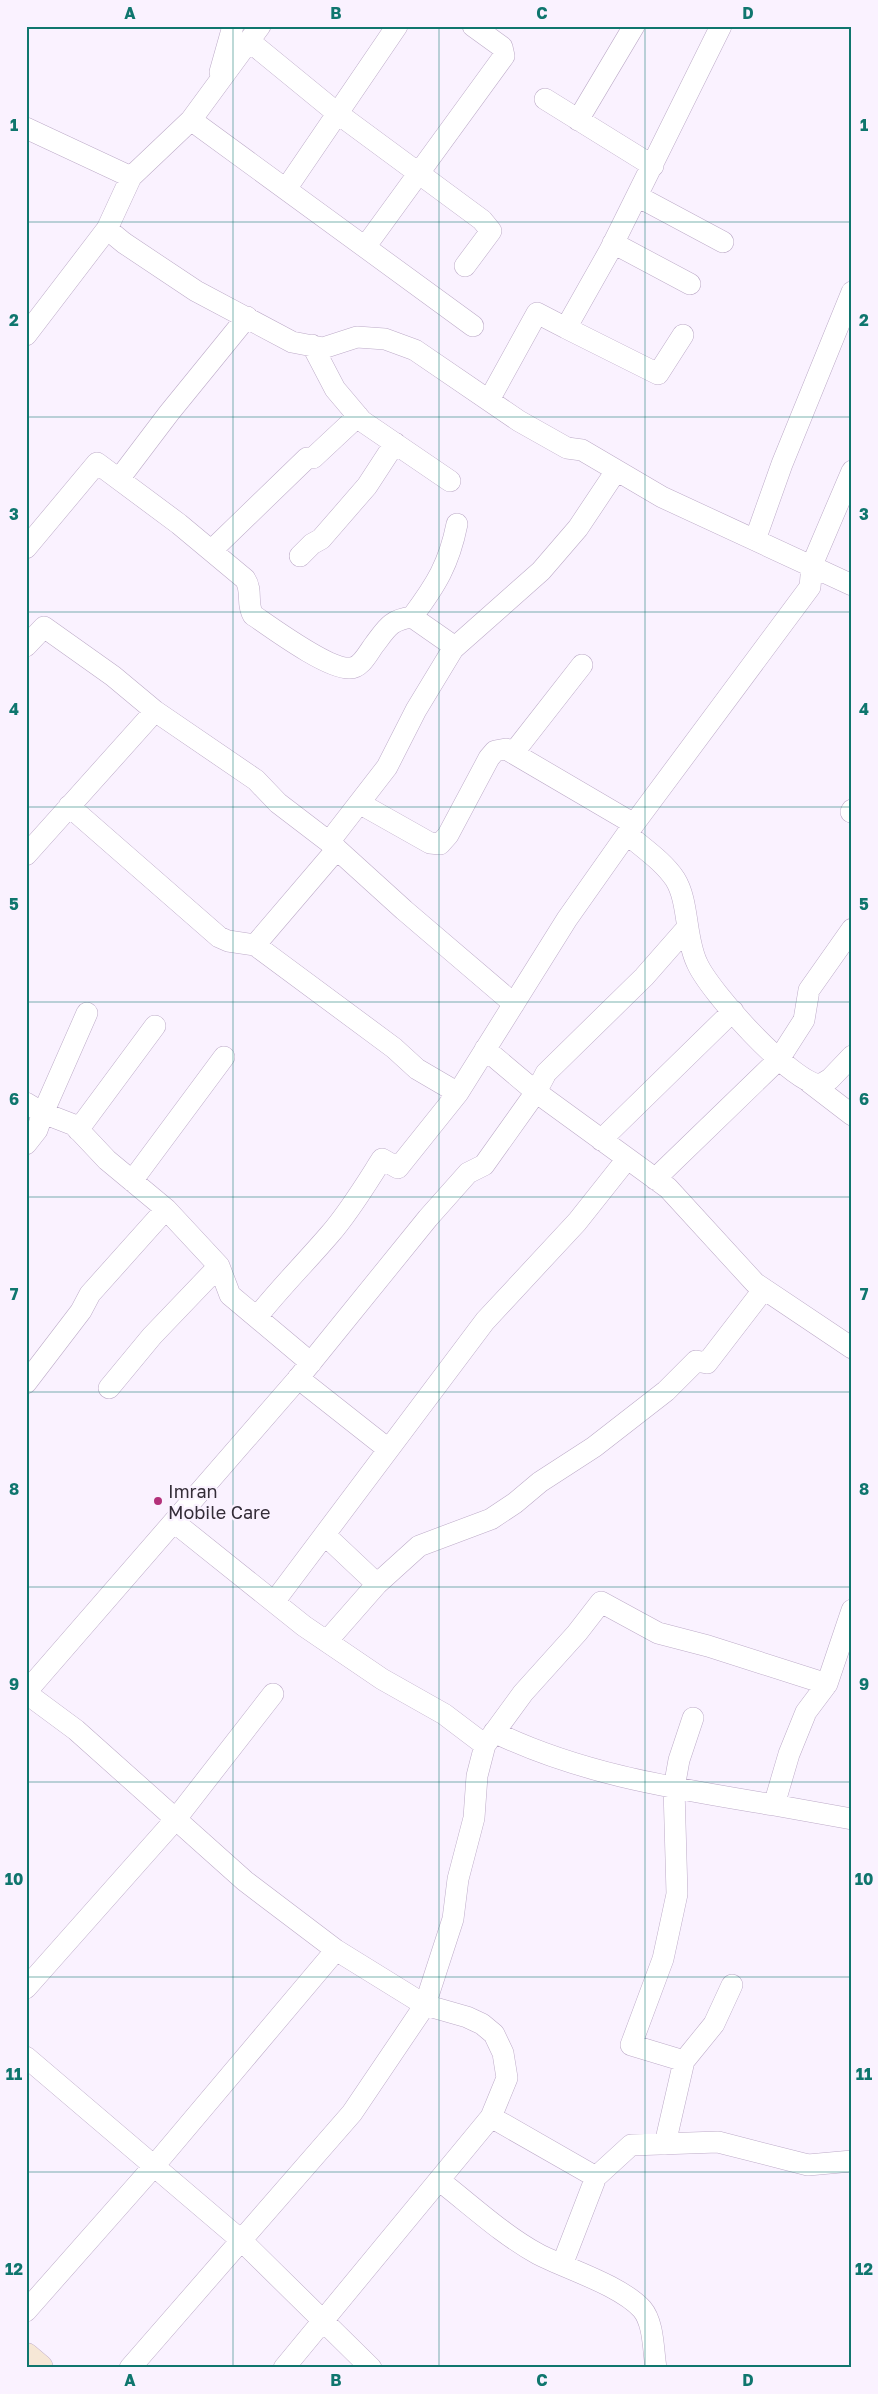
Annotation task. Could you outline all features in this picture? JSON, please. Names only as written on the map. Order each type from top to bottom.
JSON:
[{"type":"street","points":[[216,86],[233,26]]},
{"type":"street","points":[[286,189],[397,26]]},
{"type":"street","points":[[366,247],[504,56],[502,47],[472,26]]},
{"type":"street","points":[[578,120],[634,26]]},
{"type":"street","points":[[566,328],[653,166],[721,26]]},
{"type":"street","points":[[26,335],[107,229],[131,177],[191,120],[254,34],[337,113],[482,220],[491,231],[465,266]]},
{"type":"street","points":[[545,99],[653,166]]},
{"type":"street","points":[[191,120],[473,326]]},
{"type":"street","points":[[26,128],[131,177]]},
{"type":"street","points":[[637,196],[723,242]]},
{"type":"street","points":[[107,229],[124,243],[196,291],[292,342],[323,348],[357,338],[385,339],[414,350],[519,421],[567,448],[582,450],[662,497],[852,585]]},
{"type":"street","points":[[613,243],[690,284]]},
{"type":"street","points":[[755,540],[782,464],[852,292]]},
{"type":"street","points":[[489,400],[537,313],[658,374],[683,335]]},
{"type":"street","points":[[119,479],[247,317]]},
{"type":"street","points":[[312,345],[335,389],[358,416],[450,481]]},
{"type":"street","points":[[212,550],[306,458],[313,458],[358,416]]},
{"type":"street","points":[[300,556],[312,544],[321,539],[367,486],[395,442]]},
{"type":"street","points":[[26,548],[97,463],[212,550],[250,586],[249,608],[253,615],[296,644],[340,667],[352,669],[361,663],[383,632],[397,619],[412,617],[456,646]]},
{"type":"street","points":[[255,945],[333,845],[359,803],[387,767],[416,710],[456,646],[541,571],[578,528],[616,471]]},
{"type":"street","points":[[257,1318],[279,1288],[331,1233],[350,1209],[382,1159],[398,1168],[458,1093],[567,919],[630,829],[810,587],[812,565],[852,471]]},
{"type":"street","points":[[412,617],[446,566],[457,524]]},
{"type":"street","points":[[26,646],[44,627],[114,676],[155,712],[256,780],[278,803],[333,845],[404,910],[514,1004]]},
{"type":"street","points":[[514,752],[582,665]]},
{"type":"street","points":[[26,855],[155,712]]},
{"type":"street","points":[[359,803],[430,843],[440,844],[448,835],[489,758],[500,748],[514,752],[630,829],[664,865],[679,888],[696,963],[712,989],[779,1059],[852,1115]]},
{"type":"street","points":[[69,806],[219,938],[228,942],[255,945],[394,1048],[417,1069],[458,1093]]},
{"type":"street","points":[[284,2368],[324,2323],[413,2210],[440,2181],[492,2117],[507,2078],[503,2053],[494,2034],[482,2024],[467,2017],[425,2004],[336,1950],[245,1881],[76,1730],[26,1693],[305,1370],[428,1218],[468,1173],[484,1165],[536,1092],[546,1073],[644,977],[687,928]]},
{"type":"street","points":[[655,1178],[779,1059],[804,1020],[809,990],[852,929]]},
{"type":"street","points":[[601,1140],[733,1011]]},
{"type":"street","points":[[26,1144],[37,1130],[35,1108],[87,1013]]},
{"type":"street","points":[[78,1130],[155,1026]]},
{"type":"street","points":[[485,1049],[536,1092],[668,1188],[755,1283],[852,1348]]},
{"type":"street","points":[[809,1082],[820,1085],[825,1083],[852,1056]]},
{"type":"street","points":[[132,1182],[224,1057]]},
{"type":"street","points":[[35,1108],[74,1125],[132,1182],[166,1209],[219,1266],[230,1295],[257,1318],[305,1370],[388,1449]]},
{"type":"street","points":[[274,1602],[486,1321],[577,1222],[627,1159]]},
{"type":"street","points":[[26,1383],[81,1311],[90,1294],[166,1209]]},
{"type":"street","points":[[109,1388],[152,1336],[219,1266]]},
{"type":"street","points":[[327,1642],[377,1584],[420,1546],[491,1519],[515,1503],[540,1482],[594,1447],[666,1391],[696,1361],[707,1363],[764,1289]]},
{"type":"street","points":[[174,1522],[327,1642],[382,1679],[490,1739],[522,1746],[592,1770],[674,1788],[852,1819]]},
{"type":"street","points":[[325,1535],[377,1584]]},
{"type":"street","points":[[130,2368],[352,2113],[425,2004],[453,1919],[458,1880],[474,1818],[477,1776],[490,1739],[524,1693],[577,1633],[600,1602],[658,1633],[708,1646],[827,1684]]},
{"type":"street","points":[[774,1806],[789,1754],[806,1712],[827,1684],[852,1610]]},
{"type":"street","points":[[26,1988],[175,1820],[272,1694]]},
{"type":"street","points":[[684,2061],[631,2045],[663,1959],[677,1894],[674,1788],[679,1760],[693,1718]]},
{"type":"street","points":[[26,2311],[69,2260],[154,2166],[336,1950]]},
{"type":"street","points":[[665,2144],[684,2061],[714,2024],[732,1985]]},
{"type":"street","points":[[26,2057],[242,2241],[371,2368]]},
{"type":"street","points":[[492,2117],[596,2177]]},
{"type":"street","points":[[562,2265],[596,2177],[631,2145],[718,2142],[808,2165],[852,2161]]},
{"type":"street","points":[[440,2181],[537,2253],[609,2287],[629,2298],[643,2310],[649,2326],[656,2368]]},
{"type":"street","points":[[26,2357],[39,2368]]},
{"type":"place","name":"Imran Mobile Care","points":[[158,1501]]}]
